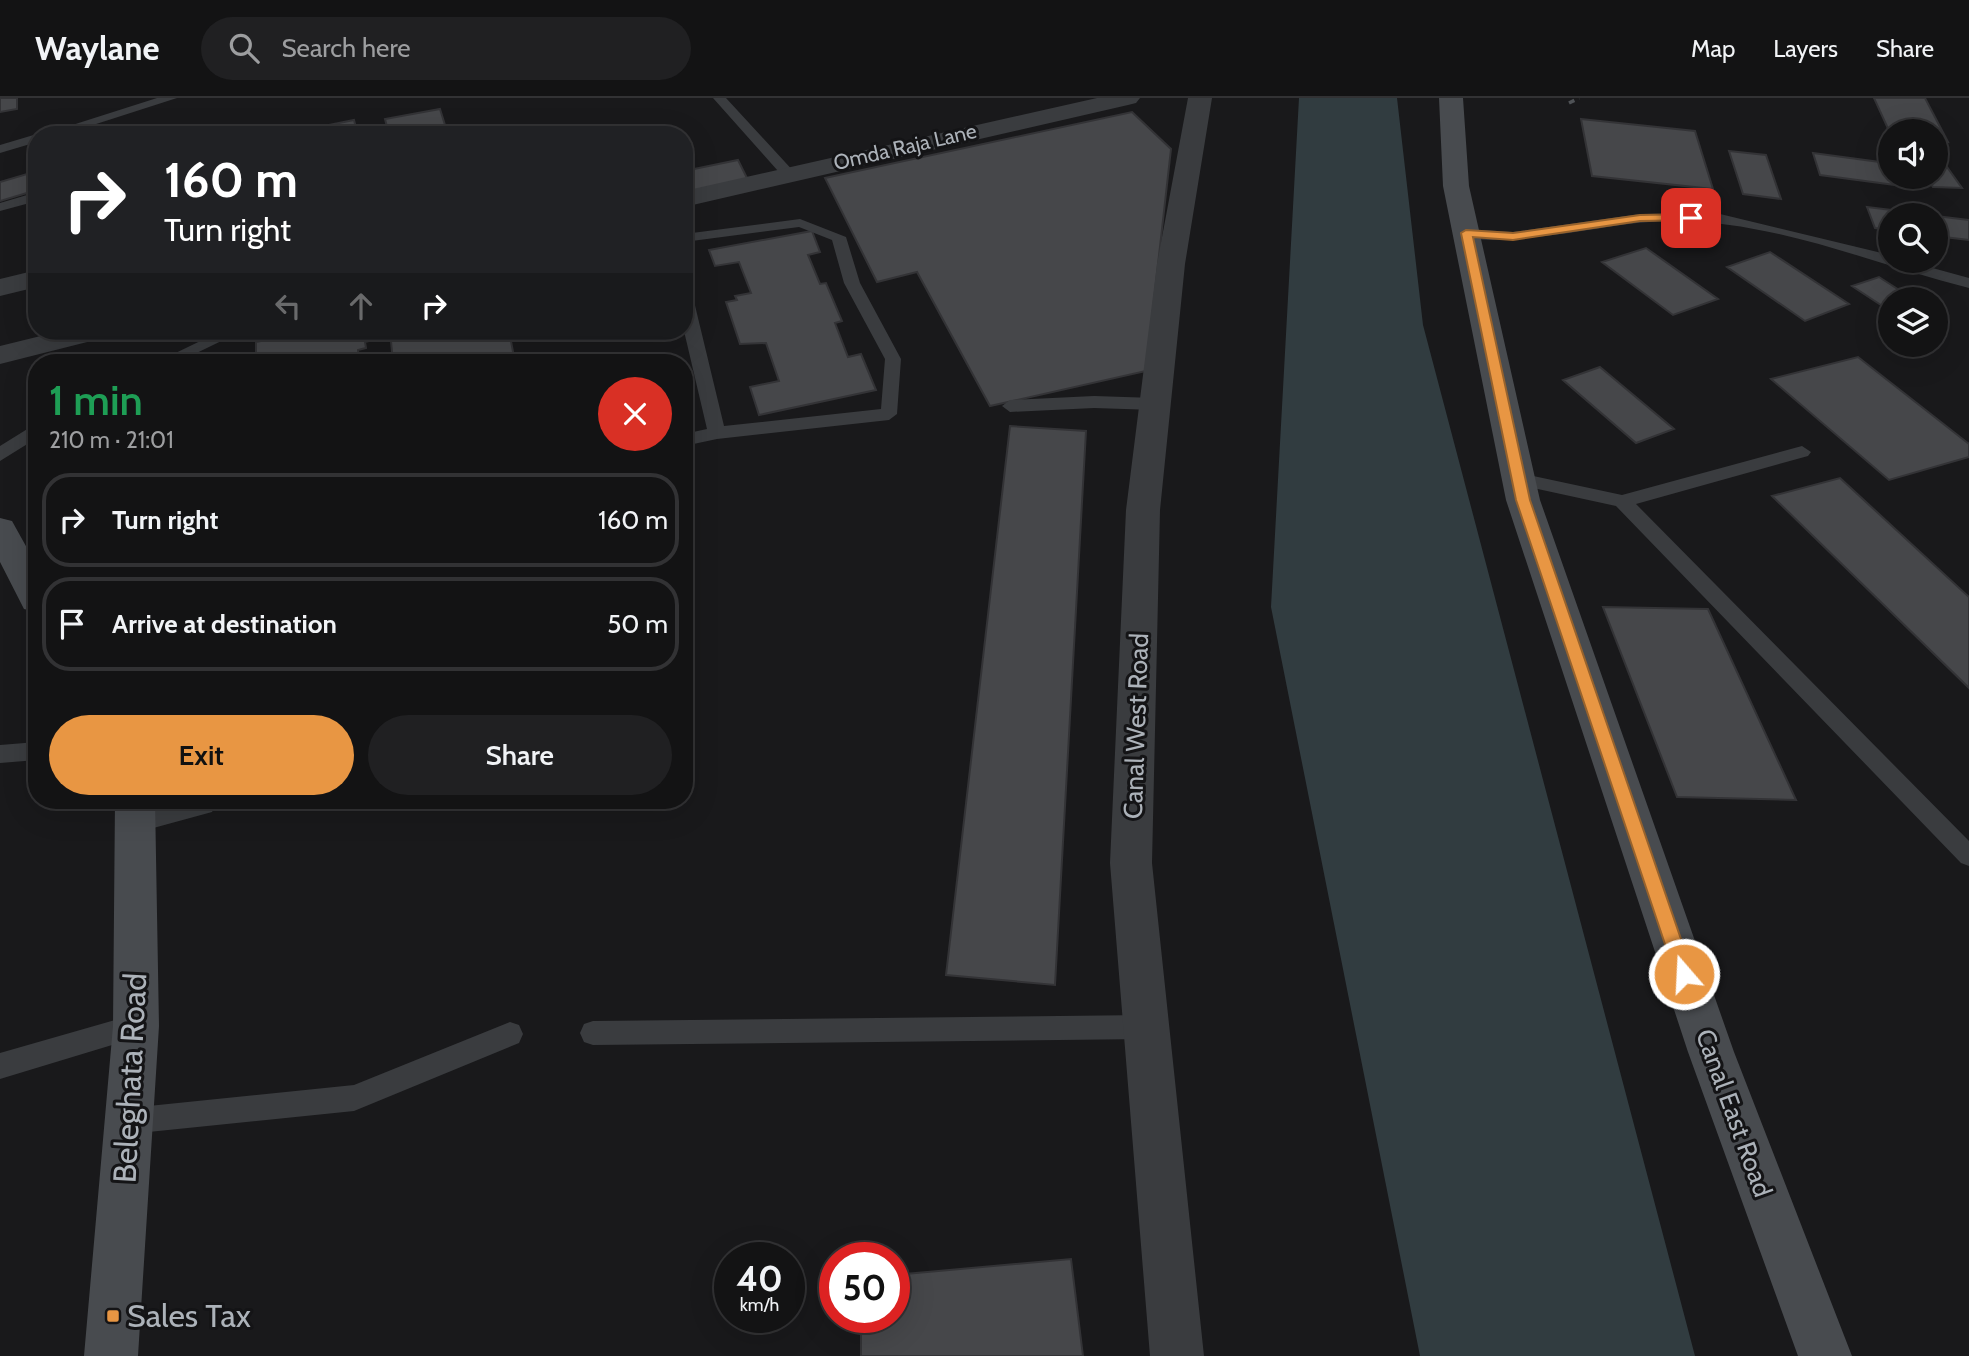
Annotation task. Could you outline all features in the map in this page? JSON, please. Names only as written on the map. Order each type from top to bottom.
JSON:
[{"type":"main road","name":"Canal East Road","points":[[1451,98],[1456,186],[1518,479],[1711,1052],[1825,1356]]},
{"type":"main road","points":[[0,530],[8,566],[28,589]]},
{"type":"main road","name":"Beleghata Road","points":[[110,1356],[136,1026],[135,809]]},
{"type":"street","name":"Omda Raja Lane","points":[[693,197],[791,177],[809,169],[1128,98]]},
{"type":"street","name":"Canal West Road","points":[[1177,1356],[1131,863],[1143,510],[1171,264],[1200,98]]},
{"type":"street","points":[[0,288],[28,280]]},
{"type":"street","points":[[0,355],[61,340]]},
{"type":"lane","points":[[77,126],[171,98]]},
{"type":"lane","points":[[719,98],[791,177]]},
{"type":"lane","points":[[0,149],[28,141]]},
{"type":"lane","points":[[0,207],[28,199]]},
{"type":"lane","points":[[1466,233],[1513,236],[1640,218],[1716,217],[1836,244],[1878,257]]},
{"type":"lane","points":[[693,238],[800,223],[839,237],[852,284],[893,359],[889,414],[717,433],[693,438]]},
{"type":"lane","points":[[1934,273],[1969,283]]},
{"type":"lane","points":[[693,336],[717,433]]},
{"type":"lane","points":[[183,354],[214,340]]},
{"type":"lane","points":[[1010,406],[1094,402],[1155,404]]},
{"type":"lane","points":[[0,455],[28,435]]},
{"type":"lane","points":[[1518,479],[1622,500],[1802,452]]},
{"type":"lane","points":[[1622,500],[1969,856]]},
{"type":"lane","points":[[0,754],[28,752]]},
{"type":"lane","points":[[0,1066],[136,1026]]},
{"type":"lane","points":[[593,1033],[1146,1027]]},
{"type":"lane","points":[[129,1121],[354,1098],[510,1034]]},
{"type":"shaded area","points":[[1299,98],[1397,98],[1423,325],[1695,1356],[1420,1356],[1271,607]]},
{"type":"building","points":[[0,98],[17,98],[17,109],[0,112]]},
{"type":"building","points":[[1874,98],[1925,98],[1936,119],[1884,119]]},
{"type":"building","points":[[440,109],[445,125],[387,126],[385,119]]},
{"type":"building","points":[[1132,112],[1171,149],[1146,371],[990,406],[917,272],[877,282],[825,178]]},
{"type":"building","points":[[1581,119],[1695,131],[1713,189],[1592,176]]},
{"type":"building","points":[[354,120],[356,126],[324,126]]},
{"type":"building","points":[[1729,151],[1766,155],[1781,199],[1743,194]]},
{"type":"building","points":[[1813,153],[1878,162],[1878,183],[1820,175]]},
{"type":"building","points":[[738,160],[749,182],[693,194],[693,169]]},
{"type":"building","points":[[1948,168],[1962,188],[1948,188]]},
{"type":"building","points":[[28,174],[28,193],[0,201],[0,182]]},
{"type":"building","points":[[1867,207],[1878,208],[1878,228],[1875,228]]},
{"type":"building","points":[[1948,217],[1969,220],[1969,240],[1948,237]]},
{"type":"building","points":[[812,231],[820,252],[808,255],[820,284],[826,283],[842,321],[835,323],[848,357],[861,354],[876,390],[759,415],[750,387],[779,381],[766,343],[740,344],[726,302],[737,300],[735,296],[751,293],[739,262],[715,266],[709,250]]},
{"type":"building","points":[[1646,248],[1718,299],[1673,315],[1602,262]]},
{"type":"building","points":[[1770,252],[1849,304],[1805,321],[1727,267]]},
{"type":"building","points":[[1879,277],[1894,287],[1878,287],[1878,303],[1852,286]]},
{"type":"building","points":[[373,340],[365,342],[366,348],[358,350],[358,354],[256,354],[256,342]]},
{"type":"building","points":[[391,340],[511,340],[513,354],[392,354]]},
{"type":"building","points":[[1858,357],[1969,444],[1969,457],[1889,480],[1771,379]]},
{"type":"building","points":[[1600,367],[1674,429],[1636,443],[1563,380]]},
{"type":"building","points":[[1010,426],[1086,431],[1055,985],[946,975]]},
{"type":"building","points":[[1840,478],[1969,597],[1969,688],[1772,496]]},
{"type":"building","points":[[1603,607],[1708,609],[1796,800],[1677,797]]},
{"type":"building","points":[[1071,1259],[1083,1356],[861,1356],[861,1333],[910,1333],[910,1274]]},
{"type":"railway","points":[[1569,103],[1579,98]]},
{"type":"place","name":"Sales Tax","points":[[113,1316]]},
{"type":"route","points":[[1684,974],[1523,500],[1466,233],[1513,236],[1640,218],[1691,218]]}]
